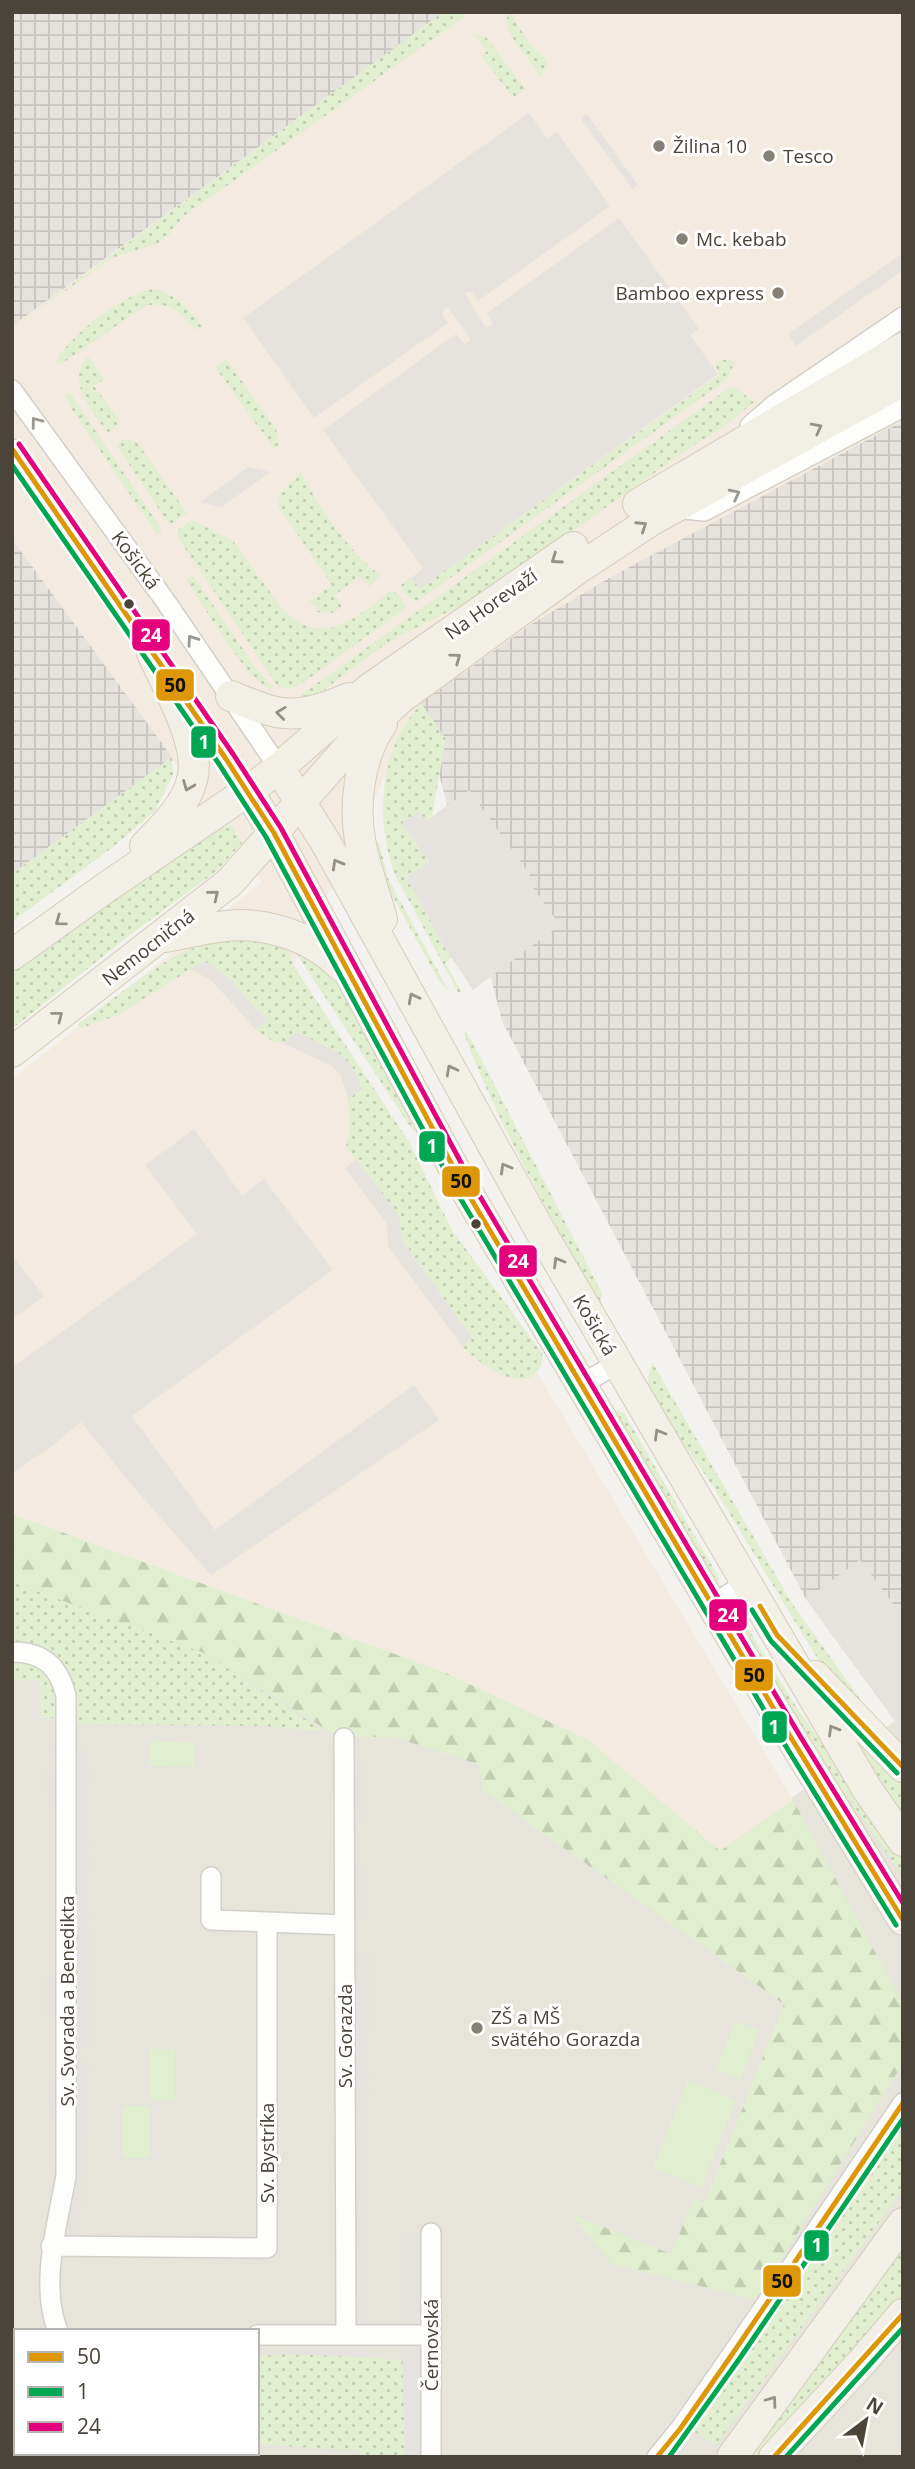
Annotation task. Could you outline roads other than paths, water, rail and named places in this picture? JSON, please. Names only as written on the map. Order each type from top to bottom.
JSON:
[{"type":"main road","name":"Na Horevaží","points":[[248,791],[279,768],[369,690],[597,531],[716,457],[903,348]]},
{"type":"main road","name":"Na Horevaží","points":[[300,802],[379,716],[576,570],[671,508],[903,381]]},
{"type":"main road","points":[[108,886],[174,816],[191,784],[194,772],[190,741],[152,653]]},
{"type":"main road","points":[[230,696],[274,713],[301,714],[317,711],[369,690]]},
{"type":"main road","name":"Na Horevaží","points":[[395,966],[360,844],[359,813],[366,759],[377,732],[401,698]]},
{"type":"main road","name":"Košická","points":[[279,768],[326,843],[471,1109],[618,1363],[867,1789],[903,1841]]},
{"type":"main road","points":[[12,956],[108,886],[248,791],[354,979],[464,1187],[903,1920]]},
{"type":"main road","name":"Nemocničná","points":[[12,1052],[230,882],[300,802]]},
{"type":"main road","points":[[161,938],[239,925],[273,929],[311,944],[335,960],[354,979]]},
{"type":"main road","points":[[777,1635],[903,1767]]},
{"type":"main road","points":[[732,2457],[903,2223]]},
{"type":"main road","points":[[774,2457],[903,2314]]},
{"type":"street","name":"Na Horevaží","points":[[716,457],[775,404],[903,317]]},
{"type":"street","name":"Košická","points":[[12,390],[164,599],[279,768]]},
{"type":"street","points":[[671,508],[704,511],[903,407]]},
{"type":"street","name":"Košická","points":[[12,449],[248,791]]},
{"type":"street","points":[[582,1384],[618,1363]]},
{"type":"street","points":[[712,1605],[746,1583]]},
{"type":"street","name":"Sv. Svorada a Benedikta","points":[[12,1652],[29,1652],[45,1660],[56,1670],[66,1696],[66,2176],[51,2246],[52,2317],[57,2329]]},
{"type":"street","name":"Sv. Gorazda","points":[[344,1738],[346,2335]]},
{"type":"street","points":[[211,1877],[211,1920],[345,1925]]},
{"type":"street","name":"Sv. Bystríka","points":[[51,2246],[267,2248],[267,1922]]},
{"type":"street","points":[[657,2457],[710,2386],[903,2103]]},
{"type":"street","name":"Černovská","points":[[430,2457],[431,2233]]},
{"type":"street","points":[[259,2334],[431,2335]]},
{"type":"place","name":"Žilina 10","points":[[659,146]]},
{"type":"place","name":"Tesco","points":[[769,156]]},
{"type":"place","name":"Mc. kebab","points":[[682,239]]},
{"type":"place","name":"Bamboo express","points":[[778,293]]},
{"type":"place","name":"ZŠ a MŠ svätého Gorazda","points":[[477,2028]]}]
